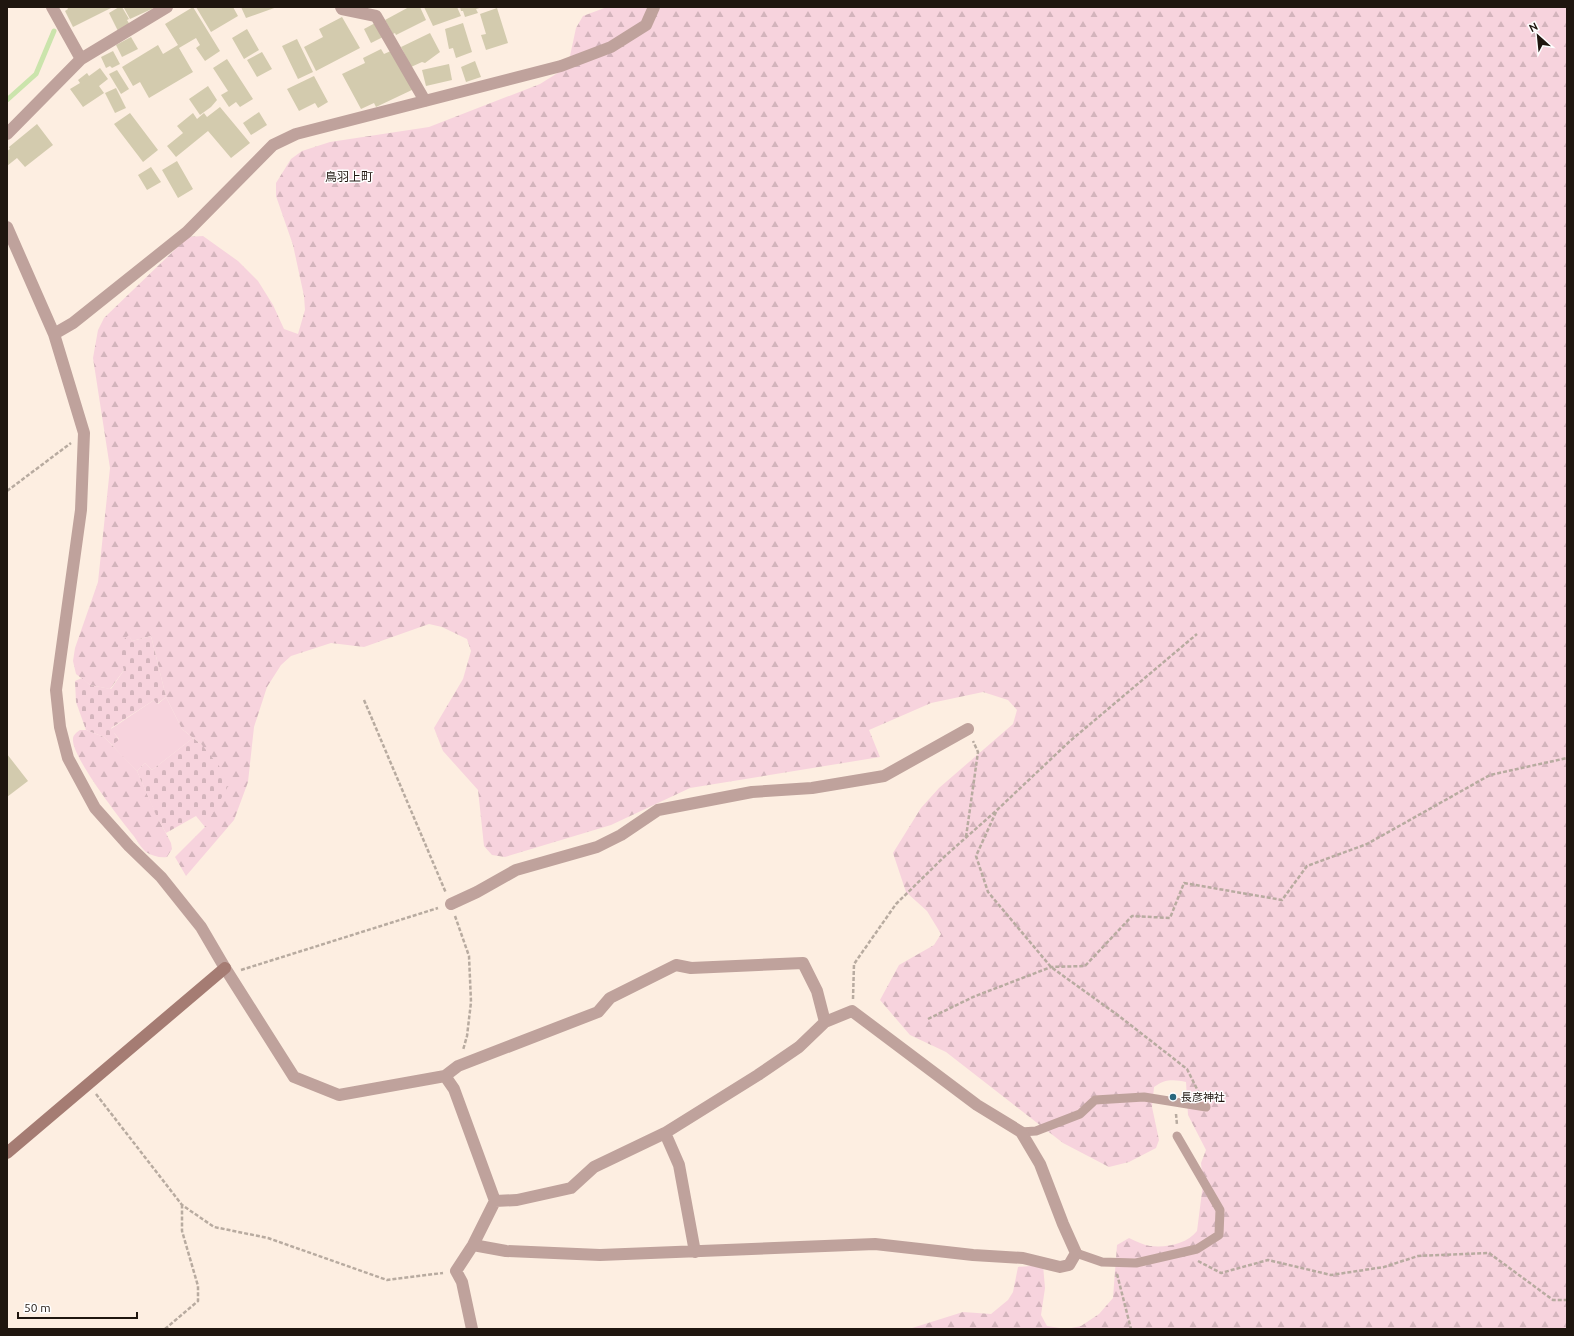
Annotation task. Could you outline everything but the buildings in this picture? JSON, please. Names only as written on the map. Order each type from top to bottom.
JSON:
[{"type":"street","points":[[52,7],[81,59]]},
{"type":"street","points":[[7,134],[81,59],[167,7]]},
{"type":"street","points":[[341,7],[342,9],[376,16],[425,101]]},
{"type":"street","points":[[54,334],[73,323],[187,232],[273,145],[296,134],[561,66],[612,47],[646,25],[654,7]]},
{"type":"street","points":[[7,226],[54,334],[84,433],[81,510],[56,690],[60,727],[68,758],[96,808],[129,846],[161,877],[201,927],[225,968],[294,1077],[340,1095],[445,1076],[458,1066],[598,1012],[610,998],[676,965],[691,968],[803,963],[817,991],[825,1022]]},
{"type":"street","points":[[451,904],[477,892],[516,870],[597,847],[621,835],[658,810],[752,792],[812,788],[884,776],[968,729]]},
{"type":"street","points":[[7,1153],[225,968]]},
{"type":"street","points":[[473,1245],[506,1251],[600,1255],[875,1244],[973,1255],[1023,1258],[1060,1267],[1069,1265],[1076,1253],[1040,1164],[1021,1132],[977,1105],[852,1011],[825,1022],[799,1047],[758,1075],[665,1133],[594,1167],[571,1188],[517,1200],[495,1201]]},
{"type":"street","points":[[445,1076],[454,1088],[495,1201],[473,1245],[456,1271],[462,1282],[472,1329]]},
{"type":"street","points":[[665,1133],[678,1165],[695,1252]]},
{"type":"lane","points":[[1021,1132],[1036,1131],[1080,1114],[1094,1100],[1144,1097],[1206,1107]]},
{"type":"lane","points":[[1076,1253],[1102,1262],[1136,1264],[1197,1249],[1219,1235],[1220,1210],[1177,1136]]},
{"type":"path","points":[[7,491],[84,433]]},
{"type":"path","points":[[852,1011],[854,964],[896,904],[1070,741],[1197,634]]},
{"type":"path","points":[[364,700],[451,904],[469,956],[470,1002],[467,1036],[458,1066]]},
{"type":"path","points":[[966,837],[978,752],[968,729]]},
{"type":"path","points":[[928,1019],[973,997],[1050,967],[1085,966],[1132,916],[1170,918],[1184,883],[1282,900],[1307,866],[1367,844],[1490,775],[1567,758]]},
{"type":"path","points":[[997,810],[976,856],[988,892],[1050,967],[1119,1016],[1186,1069],[1206,1107]]},
{"type":"path","points":[[225,968],[244,970],[451,904]]},
{"type":"path","points":[[88,1084],[182,1205],[214,1227],[268,1238],[387,1280],[456,1271]]},
{"type":"path","points":[[1175,1102],[1177,1136]]},
{"type":"path","points":[[165,1329],[198,1301],[198,1286],[182,1231],[182,1205]]},
{"type":"path","points":[[1181,1253],[1221,1273],[1268,1260],[1331,1275],[1384,1267],[1418,1256],[1490,1253],[1553,1300],[1567,1300]]},
{"type":"path","points":[[1114,1262],[1131,1329]]},
{"type":"green space","points":[[607,7],[1567,7],[1567,1329],[1066,1329],[1081,1326],[1099,1314],[1113,1298],[1117,1245],[1129,1238],[1150,1246],[1169,1246],[1188,1239],[1197,1231],[1203,1184],[1201,1163],[1206,1150],[1188,1115],[1186,1082],[1169,1080],[1154,1087],[1152,1107],[1159,1140],[1156,1148],[1129,1162],[1109,1167],[1063,1143],[946,1052],[910,1035],[880,1000],[899,965],[934,945],[941,934],[927,911],[906,892],[893,853],[921,808],[939,788],[1013,724],[1017,710],[1008,700],[983,692],[931,703],[869,730],[880,757],[690,788],[611,825],[505,857],[492,855],[484,846],[478,790],[443,751],[434,728],[463,679],[471,651],[467,639],[442,627],[429,624],[364,647],[331,643],[291,656],[281,665],[267,687],[254,727],[248,782],[234,820],[186,876],[175,857],[205,827],[202,745],[182,729],[166,697],[151,636],[132,641],[129,636],[124,670],[110,689],[90,685],[76,674],[73,661],[75,648],[98,582],[110,468],[93,358],[98,330],[104,318],[188,237],[203,236],[238,261],[258,281],[273,305],[284,329],[298,334],[305,310],[304,296],[293,245],[276,196],[276,183],[291,159],[302,151],[330,142],[429,127],[540,84],[564,69],[570,56],[576,28],[583,16]]},
{"type":"green space","points":[[129,635],[132,641],[151,636],[166,697],[157,704],[154,700],[111,728],[119,740],[112,745],[104,737],[86,730],[76,702],[75,681],[82,678],[90,685],[111,689],[124,670],[116,646]]},
{"type":"green space","points":[[166,697],[182,729],[193,738],[152,770],[145,763],[137,771],[112,745],[119,739],[111,729],[154,700],[158,704]]},
{"type":"green space","points":[[80,730],[86,730],[104,737],[137,771],[171,843],[172,849],[167,857],[153,856],[144,850],[108,803],[88,773],[75,747],[73,739],[76,733]]},
{"type":"green space","points":[[193,738],[202,745],[231,781],[205,827],[196,816],[166,833],[156,815],[137,771],[145,763],[152,770]]},
{"type":"green space","points":[[1043,1265],[1045,1288],[1041,1315],[1047,1326],[1066,1329],[909,1329],[963,1312],[991,1314],[1008,1300],[1013,1292],[1018,1267]]},
{"type":"waterway","points":[[7,100],[36,74],[54,31]]},
{"type":"place","name":"長彦神社","points":[[1173,1097]]},
{"type":"district","name":"鳥羽上町","points":[[349,177]]}]
